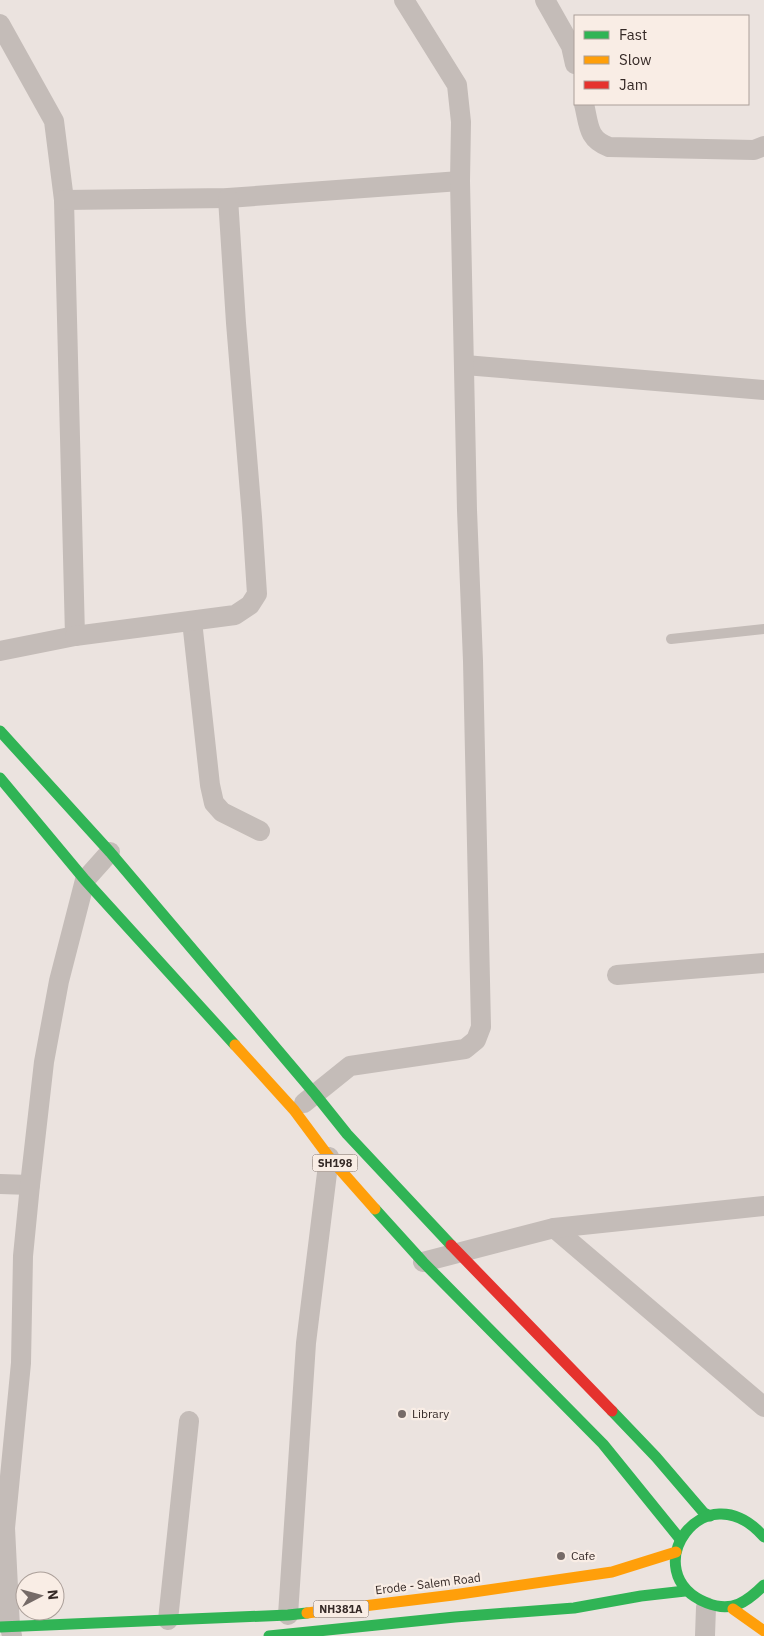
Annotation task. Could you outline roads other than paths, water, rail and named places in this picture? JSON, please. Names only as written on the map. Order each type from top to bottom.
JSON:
[{"type":"main road","name":"SH198","points":[[0,731],[110,852],[347,1134],[458,1253],[656,1457],[704,1513],[710,1516]]},
{"type":"main road","name":"SH198","points":[[0,778],[85,880],[294,1110],[329,1157],[422,1262],[603,1444],[680,1539]]},
{"type":"main road","points":[[764,1536],[756,1527],[734,1515],[722,1513],[710,1516],[693,1524],[680,1539],[676,1552],[675,1566],[678,1579],[685,1591],[694,1600],[706,1607],[720,1610],[733,1609],[757,1596],[764,1586]]},
{"type":"main road","name":"Erode - Salem Road","points":[[7,1630],[288,1615],[453,1595],[612,1572],[676,1552]]},
{"type":"main road","name":"NH381A","points":[[269,1636],[456,1617],[574,1608],[641,1596],[685,1591]]},
{"type":"main road","points":[[733,1609],[764,1631]]},
{"type":"street","points":[[294,1110],[350,1066],[464,1049],[476,1040],[481,1027],[473,670],[467,510],[460,181],[461,122],[457,85],[404,0]]},
{"type":"street","points":[[545,0],[571,46],[574,60]]},
{"type":"street","points":[[0,24],[54,120],[64,200],[75,636]]},
{"type":"street","points":[[584,105],[591,132],[598,143],[609,147],[754,150],[764,146]]},
{"type":"street","points":[[64,200],[228,198],[460,181]]},
{"type":"street","points":[[0,651],[75,636],[236,615],[250,606],[257,594],[228,198]]},
{"type":"street","points":[[464,365],[764,390]]},
{"type":"street","points":[[192,621],[210,784],[214,803],[222,812],[260,832]]},
{"type":"street","points":[[7,1630],[5,1528],[20,1364],[23,1256],[44,1062],[59,981],[85,880],[110,852]]},
{"type":"street","points":[[617,975],[764,963]]},
{"type":"street","points":[[288,1615],[306,1343],[329,1157]]},
{"type":"street","points":[[0,1184],[30,1185]]},
{"type":"street","points":[[422,1262],[554,1228],[764,1206]]},
{"type":"street","points":[[554,1228],[764,1407]]},
{"type":"street","points":[[168,1620],[189,1421]]},
{"type":"street","points":[[705,1636],[706,1607]]},
{"type":"lane","points":[[671,639],[764,629]]},
{"type":"place","name":"Library","points":[[402,1414]]},
{"type":"place","name":"Cafe","points":[[561,1556]]}]
